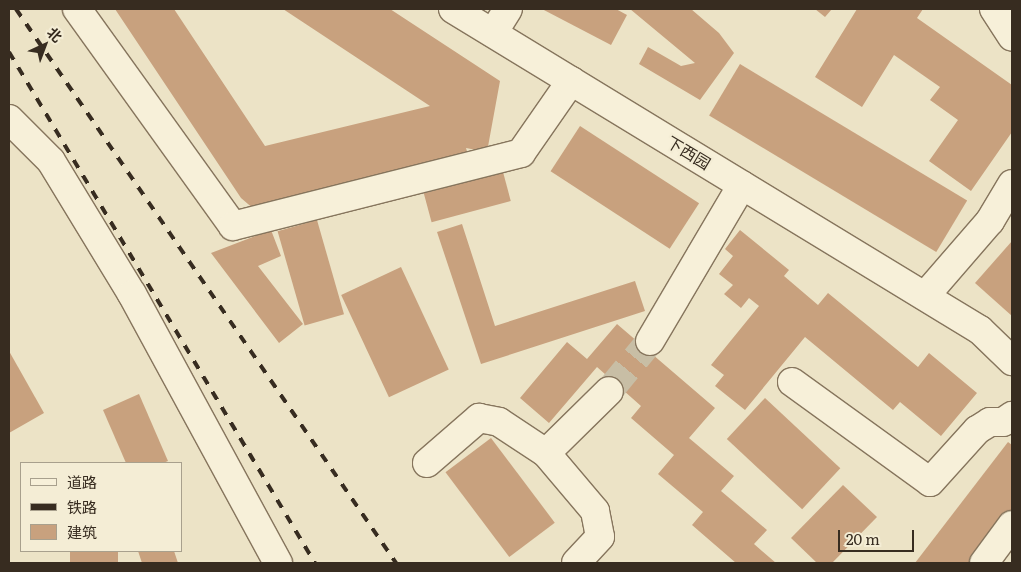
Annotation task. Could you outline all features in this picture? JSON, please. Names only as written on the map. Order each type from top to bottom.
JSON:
[{"type":"street","points":[[77,9],[233,226],[521,153],[571,81]]},
{"type":"street","name":"下西园","points":[[453,9],[980,330],[1012,361]]},
{"type":"street","points":[[493,33],[508,9]]},
{"type":"street","points":[[994,9],[1012,37]]},
{"type":"street","points":[[9,119],[51,161],[132,294],[278,563]]},
{"type":"street","points":[[925,296],[990,220],[1012,184]]},
{"type":"street","points":[[650,341],[742,185]]},
{"type":"street","points":[[792,382],[930,482],[977,430],[990,422],[1003,422],[1012,416]]},
{"type":"street","points":[[546,454],[609,391]]},
{"type":"street","points":[[428,463],[479,418],[499,422],[546,454],[595,511],[600,537],[576,563]]},
{"type":"street","points":[[984,563],[1012,524]]},
{"type":"building","points":[[115,9],[174,9],[265,146],[430,106],[283,9],[390,9],[500,81],[487,152],[466,148],[469,158],[255,210],[241,198]]},
{"type":"building","points":[[542,9],[616,9],[627,15],[611,45]]},
{"type":"building","points":[[630,9],[691,9],[719,33],[734,53],[700,100],[639,64],[648,47],[681,66],[695,63]]},
{"type":"building","points":[[815,9],[832,9],[825,17]]},
{"type":"building","points":[[857,9],[923,9],[917,18],[1012,85],[1012,132],[971,191],[929,161],[958,120],[930,100],[940,87],[894,55],[862,107],[815,77]]},
{"type":"building","points":[[740,64],[967,200],[936,252],[709,115]]},
{"type":"building","points":[[580,126],[699,203],[670,249],[551,171]]},
{"type":"building","points":[[503,172],[511,201],[432,222],[424,193]]},
{"type":"building","points":[[317,220],[344,314],[305,326],[278,231]]},
{"type":"building","points":[[462,224],[495,326],[635,281],[645,311],[481,364],[437,232]]},
{"type":"building","points":[[271,230],[281,256],[258,266],[303,324],[279,343],[211,253]]},
{"type":"building","points":[[740,230],[789,270],[784,276],[818,305],[828,293],[918,367],[929,353],[977,393],[941,436],[900,402],[893,410],[805,337],[745,410],[715,386],[724,375],[711,365],[759,306],[749,298],[741,308],[724,294],[733,285],[719,274],[733,256],[725,249]]},
{"type":"building","points":[[1012,241],[1012,316],[975,283]]},
{"type":"building","points":[[401,267],[449,369],[389,397],[341,295]]},
{"type":"building","points":[[617,324],[715,408],[689,438],[734,476],[721,491],[767,530],[754,544],[776,563],[736,563],[692,525],[703,512],[658,474],[674,455],[631,418],[641,406],[597,367],[549,423],[520,398],[567,342],[587,359]]},
{"type":"building","points":[[9,351],[44,413],[9,433]]},
{"type":"building","points":[[139,394],[168,461],[126,462],[103,410]]},
{"type":"building","points":[[765,398],[840,468],[802,509],[727,439]]},
{"type":"building","points":[[491,438],[555,523],[509,557],[445,472]]},
{"type":"building","points":[[1008,442],[1012,445],[1012,511],[972,563],[915,563]]},
{"type":"building","points":[[843,485],[877,517],[832,563],[817,563],[791,538]]},
{"type":"building","points":[[70,552],[118,552],[118,563],[70,563]]},
{"type":"building","points":[[138,552],[174,552],[178,563],[142,563]]},
{"type":"tunnel","points":[[609,391],[650,341]]},
{"type":"railway","points":[[16,9],[396,563]]},
{"type":"railway","points":[[9,52],[315,563]]}]
